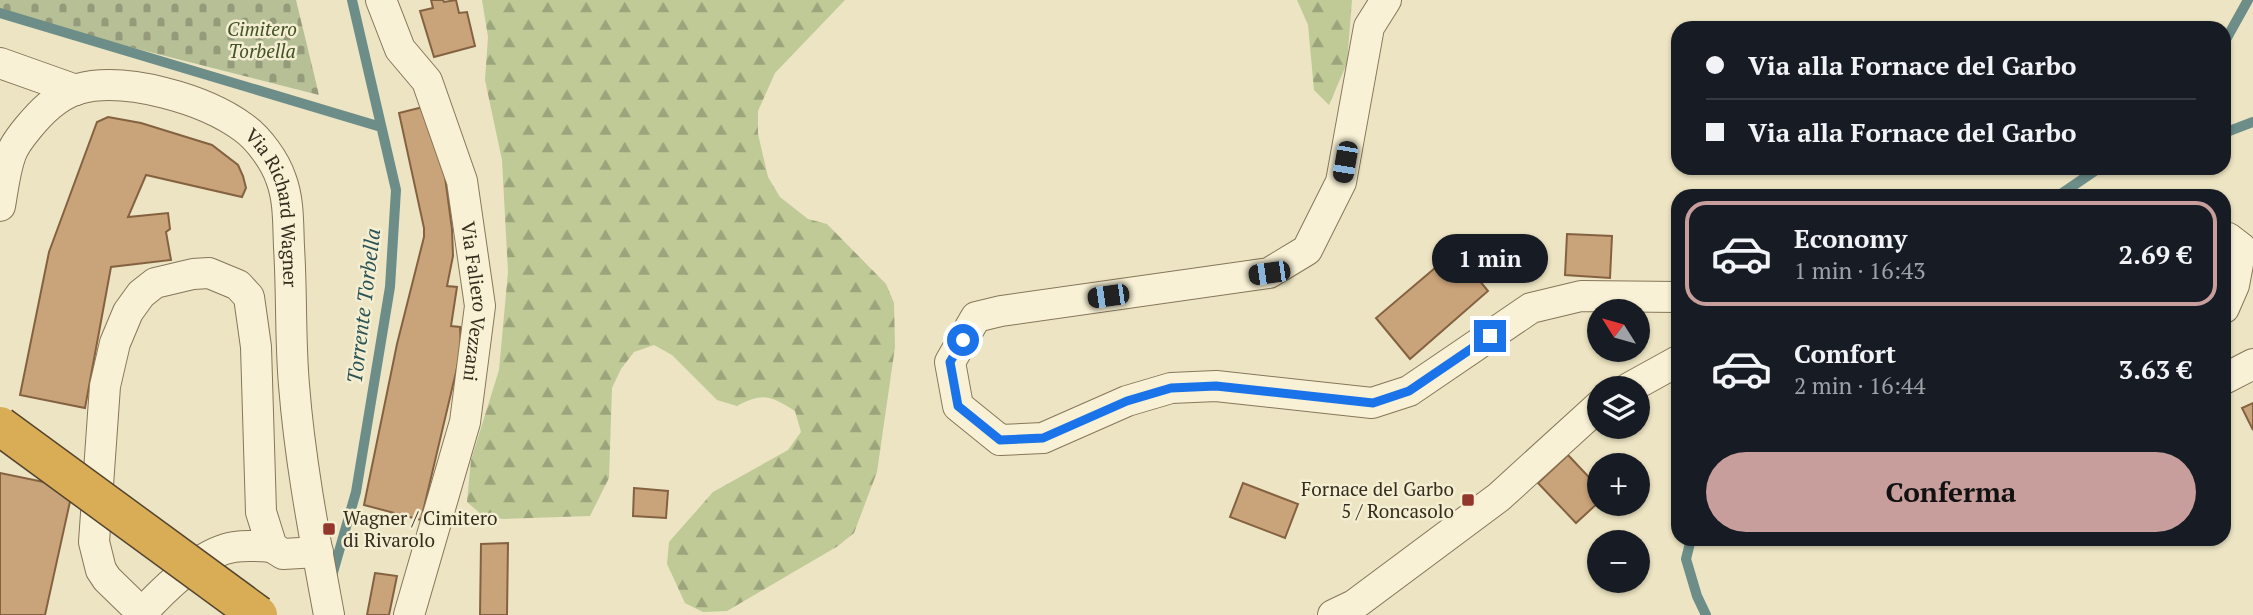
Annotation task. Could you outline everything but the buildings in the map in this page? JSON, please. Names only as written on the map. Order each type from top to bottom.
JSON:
[{"type":"highway","points":[[0,426],[258,615]]},
{"type":"street","name":"Via Faliero Vezzani","points":[[381,0],[400,49],[427,81],[462,181],[480,306],[465,422],[410,615]]},
{"type":"street","points":[[1385,0],[1369,27],[1341,182],[1307,250],[1269,273],[1001,311],[976,317],[950,362],[958,406],[1000,440],[1043,438],[1127,401],[1171,388],[1216,386],[1373,403],[1409,391],[1531,308],[1581,296],[1671,298]]},
{"type":"street","points":[[0,63],[76,90]]},
{"type":"street","name":"Via Richard Wagner","points":[[0,206],[11,152],[28,128],[50,105],[76,90],[122,85],[159,92],[220,113],[246,129],[265,150],[281,177],[288,219],[294,384],[329,615]]},
{"type":"street","points":[[2231,240],[2241,248],[2231,292]]},
{"type":"street","points":[[272,547],[261,512],[256,347],[249,297],[238,285],[209,273],[155,283],[128,312],[115,343],[102,406],[94,542],[101,570],[114,587],[143,614],[183,573],[231,547],[272,547],[283,554],[319,562]]},
{"type":"street","points":[[2231,375],[2253,364]]},
{"type":"street","points":[[1650,376],[1671,365]]},
{"type":"street","points":[[1333,615],[1354,605],[1499,497],[1587,417]]},
{"type":"green space","name":"Cimitero Torbella","points":[[0,0],[296,0],[319,95],[0,14]]},
{"type":"green space","points":[[482,0],[845,0],[775,73],[758,111],[758,134],[768,177],[780,197],[808,219],[827,224],[886,284],[894,303],[895,347],[877,472],[854,533],[838,546],[727,611],[703,612],[685,603],[667,564],[669,542],[713,492],[788,450],[801,432],[795,411],[773,399],[761,397],[737,406],[717,400],[672,355],[654,345],[634,352],[621,369],[612,388],[609,478],[590,516],[503,519],[482,515],[467,502],[471,460],[499,370],[508,272],[502,160],[485,80],[488,37]]},
{"type":"green space","points":[[1297,0],[1352,0],[1347,63],[1329,105],[1314,90],[1308,25]]},
{"type":"waterway","name":"Torrente Torbella","points":[[332,576],[356,492],[390,287],[396,190],[352,0]]},
{"type":"waterway","points":[[2231,30],[2248,0]]},
{"type":"waterway","points":[[0,13],[381,127]]},
{"type":"waterway","points":[[2231,130],[2253,122]]},
{"type":"waterway","points":[[2068,189],[2089,175]]},
{"type":"waterway","points":[[1689,546],[1686,559],[1706,615]]},
{"type":"place","name":"Fornace del Garbo 5 / Roncasolo","points":[[1468,500]]},
{"type":"place","name":"Wagner / Cimitero di Rivarolo","points":[[329,529]]},
{"type":"route","points":[[963,340],[950,362],[958,406],[1000,440],[1043,438],[1127,401],[1171,388],[1216,386],[1373,403],[1409,391],[1490,336]]}]
